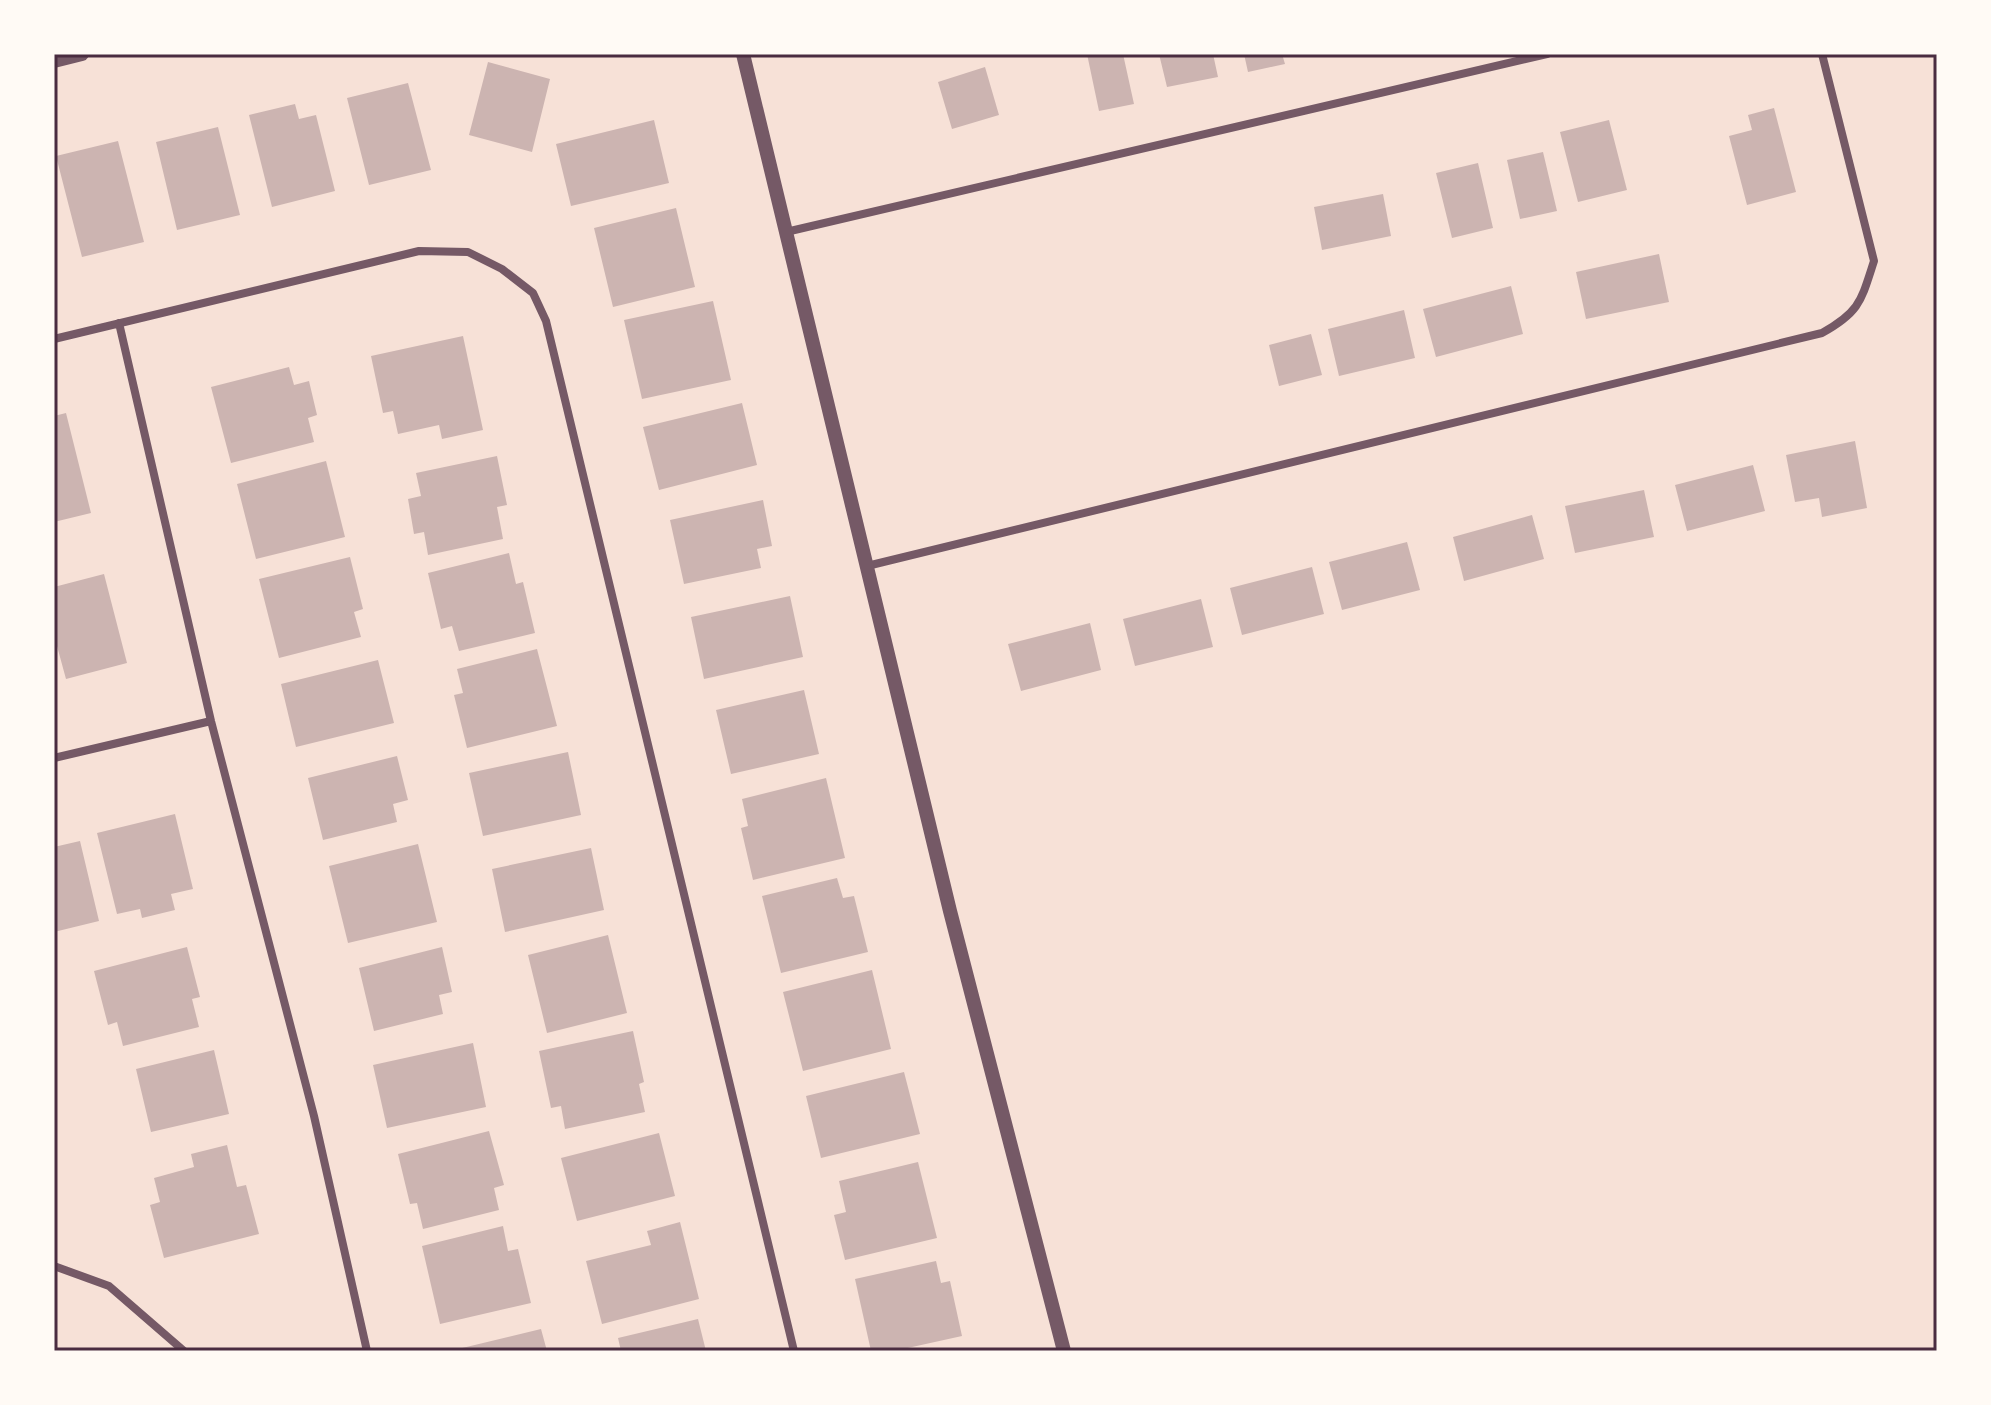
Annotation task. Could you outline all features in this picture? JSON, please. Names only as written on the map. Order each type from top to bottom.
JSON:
[{"type":"street","points":[[54,61],[82,54]]},
{"type":"street","points":[[743,54],[950,911],[1064,1351]]},
{"type":"street","points":[[786,232],[1547,54]]},
{"type":"street","points":[[867,566],[1822,333],[1848,318],[1864,293],[1874,261],[1822,54]]},
{"type":"street","points":[[54,339],[419,251],[468,252],[502,269],[533,293],[550,337],[794,1351]]},
{"type":"street","points":[[119,323],[211,721],[314,1116],[367,1351]]},
{"type":"street","points":[[54,758],[211,721]]},
{"type":"street","points":[[54,1266],[109,1286],[184,1351]]},
{"type":"building","points":[[1087,54],[1123,54],[1134,104],[1099,111]]},
{"type":"building","points":[[1159,54],[1213,54],[1218,77],[1167,87]]},
{"type":"building","points":[[1244,54],[1282,54],[1285,64],[1248,72]]},
{"type":"building","points":[[488,62],[550,79],[532,152],[469,135]]},
{"type":"building","points":[[985,67],[999,115],[952,129],[938,82]]},
{"type":"building","points":[[408,83],[431,170],[369,185],[347,98]]},
{"type":"building","points":[[295,104],[299,119],[316,115],[335,191],[272,207],[249,115]]},
{"type":"building","points":[[1774,108],[1796,192],[1747,205],[1729,136],[1752,130],[1748,115]]},
{"type":"building","points":[[654,120],[669,183],[571,206],[556,144]]},
{"type":"building","points":[[1609,120],[1627,190],[1578,202],[1560,132]]},
{"type":"building","points":[[218,127],[240,215],[177,230],[156,142]]},
{"type":"building","points":[[118,141],[144,242],[82,257],[56,156]]},
{"type":"building","points":[[1543,152],[1557,211],[1520,219],[1507,160]]},
{"type":"building","points":[[1478,163],[1493,228],[1452,238],[1436,173]]},
{"type":"building","points":[[1383,194],[1391,236],[1322,250],[1314,207]]},
{"type":"building","points":[[676,208],[695,287],[613,307],[594,228]]},
{"type":"building","points":[[1659,254],[1669,302],[1586,319],[1576,272]]},
{"type":"building","points":[[1511,286],[1523,334],[1436,357],[1423,309]]},
{"type":"building","points":[[713,301],[731,380],[642,399],[624,320]]},
{"type":"building","points":[[1404,310],[1415,358],[1339,376],[1328,329]]},
{"type":"building","points":[[1311,334],[1322,375],[1279,386],[1269,345]]},
{"type":"building","points":[[463,336],[483,430],[442,439],[439,425],[398,434],[393,411],[383,413],[371,356]]},
{"type":"building","points":[[289,367],[294,385],[309,381],[317,415],[308,418],[314,442],[231,463],[211,387]]},
{"type":"building","points":[[742,403],[757,465],[659,490],[643,427]]},
{"type":"building","points":[[66,413],[91,513],[54,522],[54,416]]},
{"type":"building","points":[[1855,441],[1867,508],[1822,517],[1819,498],[1795,502],[1786,455]]},
{"type":"building","points":[[497,456],[507,505],[497,507],[503,539],[428,555],[424,532],[414,534],[408,499],[421,496],[416,473]]},
{"type":"building","points":[[326,461],[345,537],[256,559],[237,484]]},
{"type":"building","points":[[1753,465],[1765,511],[1687,531],[1675,485]]},
{"type":"building","points":[[1644,490],[1654,537],[1575,553],[1565,506]]},
{"type":"building","points":[[763,500],[772,546],[757,549],[761,568],[684,584],[670,520]]},
{"type":"building","points":[[1532,515],[1544,559],[1464,581],[1453,537]]},
{"type":"building","points":[[1407,542],[1420,590],[1342,610],[1329,562]]},
{"type":"building","points":[[509,553],[516,584],[523,582],[535,633],[459,651],[452,626],[441,629],[428,573]]},
{"type":"building","points":[[350,557],[363,609],[354,612],[361,637],[279,658],[259,579]]},
{"type":"building","points":[[1312,567],[1324,614],[1242,635],[1230,588]]},
{"type":"building","points":[[104,574],[127,663],[66,679],[54,635],[54,587]]},
{"type":"building","points":[[790,596],[803,657],[704,679],[691,617]]},
{"type":"building","points":[[1201,599],[1213,647],[1135,666],[1123,619]]},
{"type":"building","points":[[1090,623],[1101,670],[1021,691],[1008,644]]},
{"type":"building","points":[[537,649],[557,726],[467,748],[454,695],[463,693],[457,669]]},
{"type":"building","points":[[378,660],[394,723],[296,747],[281,684]]},
{"type":"building","points":[[804,690],[819,754],[731,774],[716,710]]},
{"type":"building","points":[[568,752],[581,815],[483,836],[469,773]]},
{"type":"building","points":[[397,756],[408,800],[393,804],[397,822],[323,840],[308,778]]},
{"type":"building","points":[[826,778],[845,858],[753,880],[741,828],[748,826],[742,799]]},
{"type":"building","points":[[175,814],[193,889],[171,894],[175,910],[142,918],[140,909],[117,914],[97,833]]},
{"type":"building","points":[[80,841],[99,921],[54,932],[54,847]]},
{"type":"building","points":[[418,844],[437,922],[348,943],[329,866]]},
{"type":"building","points":[[591,848],[604,910],[505,932],[492,869]]},
{"type":"building","points":[[837,878],[843,898],[854,896],[868,952],[781,973],[762,896]]},
{"type":"building","points":[[608,935],[627,1013],[547,1033],[528,955]]},
{"type":"building","points":[[187,947],[200,997],[192,999],[199,1027],[123,1046],[117,1022],[108,1025],[94,971]]},
{"type":"building","points":[[442,947],[452,992],[439,995],[443,1014],[374,1031],[359,968]]},
{"type":"building","points":[[872,970],[891,1049],[803,1071],[783,992]]},
{"type":"building","points":[[633,1031],[644,1082],[639,1084],[645,1112],[565,1129],[561,1106],[551,1108],[539,1051]]},
{"type":"building","points":[[473,1043],[486,1107],[387,1128],[373,1065]]},
{"type":"building","points":[[214,1050],[229,1114],[151,1132],[136,1069]]},
{"type":"building","points":[[904,1072],[920,1134],[821,1158],[806,1096]]},
{"type":"building","points":[[489,1131],[504,1185],[494,1188],[499,1210],[423,1229],[417,1203],[410,1204],[398,1154]]},
{"type":"building","points":[[659,1133],[675,1196],[577,1221],[561,1158]]},
{"type":"building","points":[[227,1145],[237,1187],[246,1185],[259,1234],[164,1258],[150,1205],[160,1202],[154,1178],[194,1167],[191,1154]]},
{"type":"building","points":[[918,1162],[937,1238],[845,1260],[834,1215],[846,1212],[839,1181]]},
{"type":"building","points":[[680,1222],[699,1299],[602,1324],[586,1261],[651,1245],[647,1231]]},
{"type":"building","points":[[503,1226],[508,1251],[518,1249],[531,1303],[440,1324],[422,1246]]},
{"type":"building","points":[[936,1261],[941,1283],[950,1281],[962,1336],[894,1351],[871,1351],[855,1279]]},
{"type":"building","points":[[698,1319],[706,1351],[621,1351],[618,1338]]},
{"type":"building","points":[[541,1329],[547,1351],[454,1351],[454,1350]]}]
